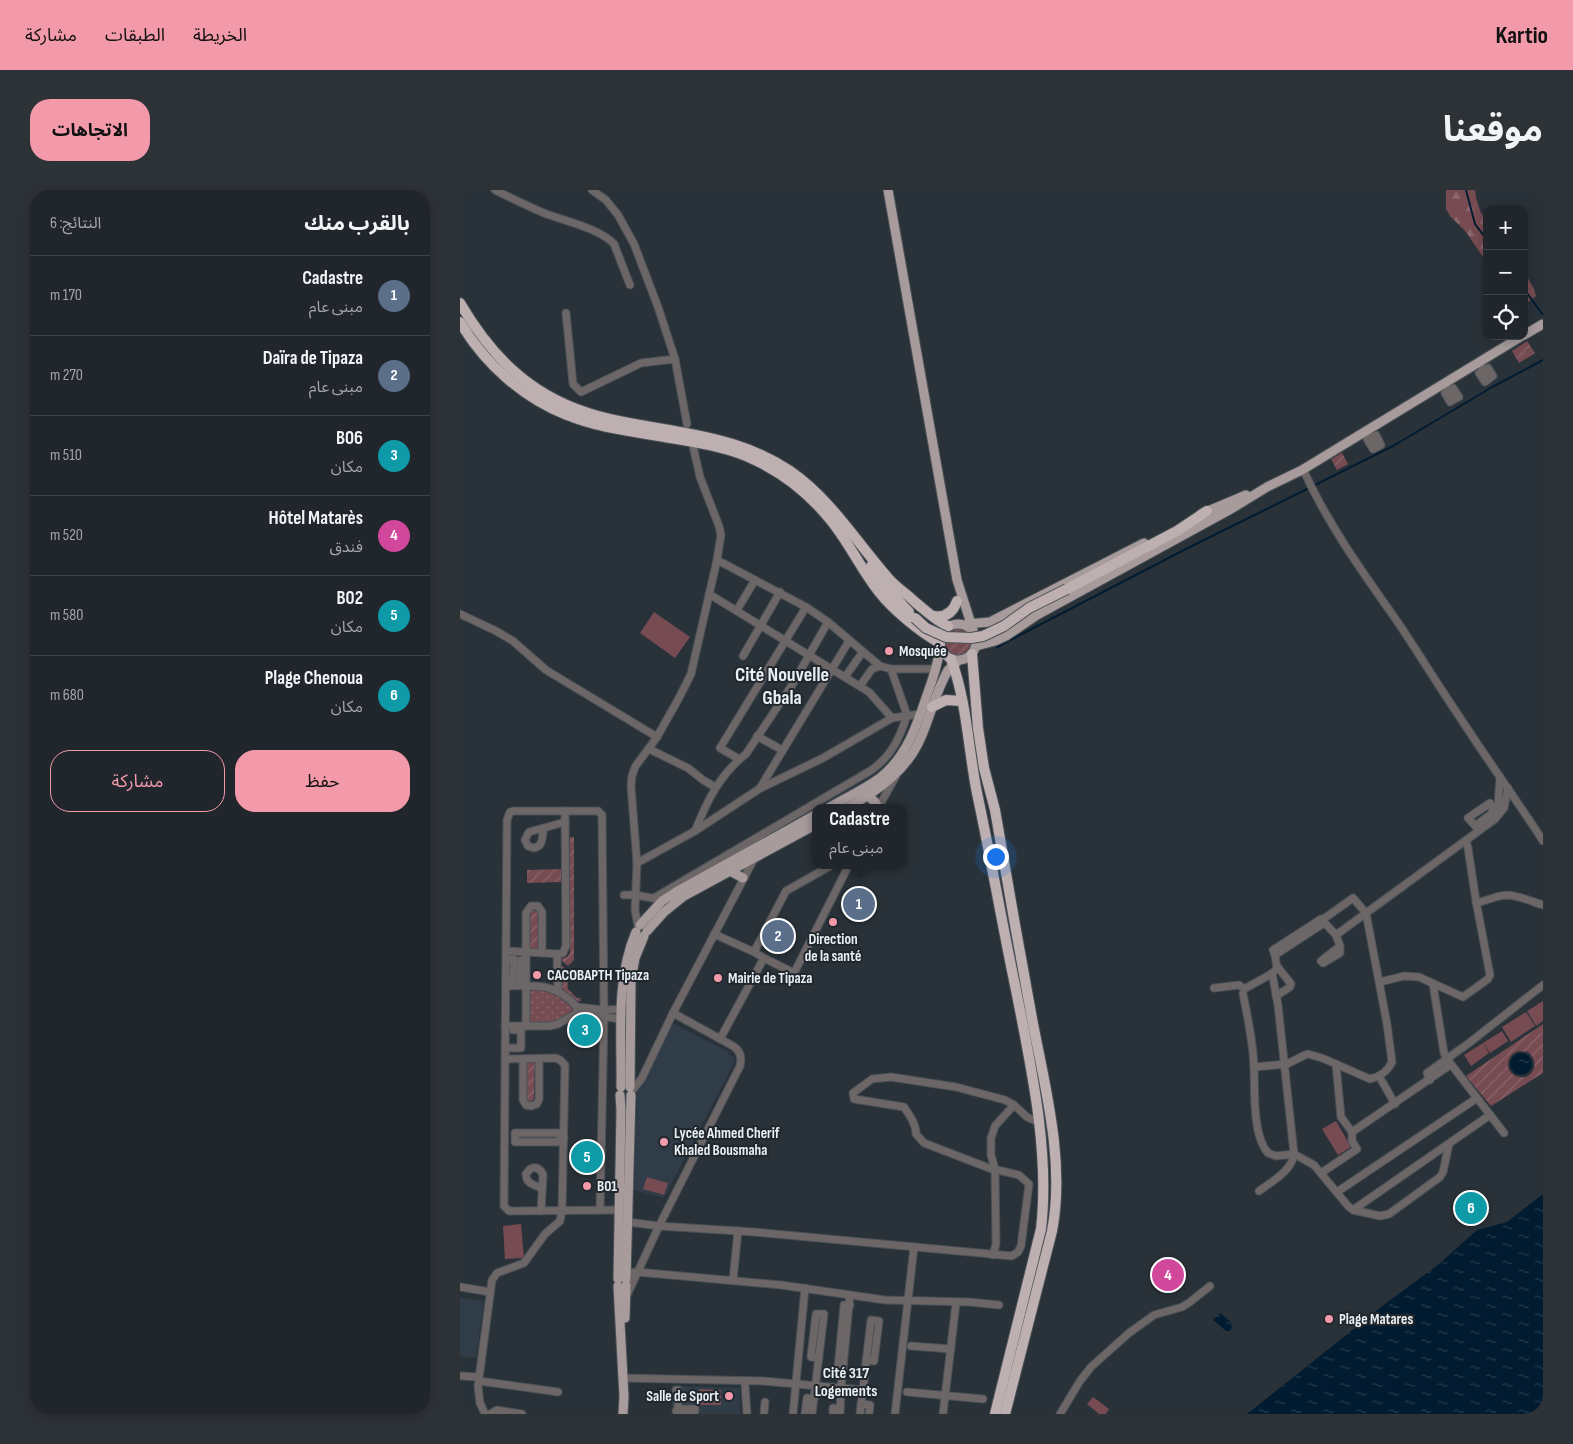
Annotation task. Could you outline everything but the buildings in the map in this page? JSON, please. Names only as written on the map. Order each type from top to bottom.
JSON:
[{"type":"highway","points":[[460,303],[484,340],[515,373],[537,389],[565,404],[603,418],[712,437],[743,446],[759,453],[790,472],[817,492],[891,581],[933,616],[951,625]]},
{"type":"highway","points":[[460,322],[478,349],[506,377],[530,395],[558,411],[612,428],[693,442],[740,453],[766,466],[798,487],[829,518],[880,593],[914,626],[940,645]]},
{"type":"highway","points":[[853,553],[926,628],[946,637],[971,638],[983,636],[998,629],[1029,608],[1183,527],[1207,511]]},
{"type":"highway","points":[[1126,558],[1178,537]]},
{"type":"highway","points":[[860,544],[881,582]]},
{"type":"highway","points":[[933,616],[946,615],[954,609],[958,601]]},
{"type":"highway","points":[[974,650],[978,728],[984,768],[995,810],[1045,1085],[1057,1183],[1052,1231],[1006,1414]]},
{"type":"highway","points":[[954,661],[976,786],[1029,1056],[1038,1122],[1044,1189],[1040,1230],[995,1414]]},
{"type":"highway","points":[[932,707],[946,700],[962,701]]},
{"type":"main road","points":[[888,190],[957,580],[969,626],[976,636],[974,650]]},
{"type":"main road","points":[[1528,333],[1543,324]]},
{"type":"main road","points":[[951,625],[969,626],[990,622],[1207,511],[1267,487],[1304,469],[1369,434],[1482,366],[1517,340]]},
{"type":"main road","points":[[854,804],[897,774],[906,764],[917,746],[944,678],[954,661],[967,658],[974,650],[1006,636],[1029,620],[1231,509],[1267,487]]},
{"type":"main road","points":[[835,804],[874,782],[891,767],[907,745],[936,669],[943,632],[951,625],[958,601],[957,580]]},
{"type":"main road","points":[[940,645],[944,654],[954,661]]},
{"type":"main road","points":[[868,796],[876,804]]},
{"type":"main road","points":[[622,1356],[625,1337],[625,1302],[618,1210],[621,1110],[627,1091],[621,1009],[628,955],[658,900],[676,892],[812,817]]},
{"type":"main road","points":[[623,1414],[622,1356],[619,1331],[628,1222],[627,1091],[631,980],[641,930],[657,919],[673,904],[697,888],[812,828]]},
{"type":"main road","points":[[730,871],[743,878]]},
{"type":"street","points":[[495,190],[545,214],[584,227],[610,240],[614,244],[630,286]]},
{"type":"street","points":[[592,190],[606,200],[618,215],[634,244],[675,359],[687,424]]},
{"type":"street","points":[[605,190],[606,200]]},
{"type":"street","points":[[566,313],[573,384],[580,392],[641,363],[675,359]]},
{"type":"street","points":[[1482,366],[1488,368],[1493,376],[1489,379]]},
{"type":"street","points":[[1447,386],[1453,388],[1459,397],[1455,399]]},
{"type":"street","points":[[1369,434],[1376,435],[1381,445],[1377,447]]},
{"type":"street","points":[[641,930],[636,914],[637,863],[631,786],[632,776],[635,767],[657,737],[691,674],[721,535],[720,526],[700,477],[693,446]]},
{"type":"street","points":[[1304,469],[1321,506],[1342,541],[1543,841]]},
{"type":"street","points":[[717,560],[806,607],[828,622],[862,653],[880,666],[891,669],[936,669]]},
{"type":"street","points":[[737,610],[755,580]]},
{"type":"street","points":[[743,656],[780,592]]},
{"type":"street","points":[[709,594],[860,686],[892,718]]},
{"type":"street","points":[[739,759],[720,748],[806,607]]},
{"type":"street","points":[[460,614],[504,635],[546,670],[657,737]]},
{"type":"street","points":[[695,830],[706,802],[715,787],[739,759],[746,754],[792,685],[828,622]]},
{"type":"street","points":[[759,788],[849,641]]},
{"type":"street","points":[[845,678],[862,653]]},
{"type":"street","points":[[860,686],[872,669],[880,666]]},
{"type":"street","points":[[816,804],[878,766],[896,744],[907,715],[891,669]]},
{"type":"street","points":[[637,863],[695,830],[759,788],[823,758],[892,718],[920,714]]},
{"type":"street","points":[[758,736],[782,750]]},
{"type":"street","points":[[649,749],[688,768],[715,787]]},
{"type":"street","points":[[880,804],[897,774]]},
{"type":"street","points":[[1491,822],[1495,815],[1500,777]]},
{"type":"street","points":[[1475,826],[1491,822],[1504,808],[1508,788]]},
{"type":"street","points":[[1336,935],[1466,840],[1475,826],[1495,805]]},
{"type":"street","points":[[624,895],[636,895],[658,900],[812,806]]},
{"type":"street","points":[[506,955],[507,818],[510,812],[514,810],[598,811],[602,817],[604,1013],[600,1210]]},
{"type":"street","points":[[506,955],[557,954],[563,953],[566,946],[565,811]]},
{"type":"street","points":[[544,828],[565,822]]},
{"type":"street","points":[[1380,982],[1411,975],[1463,997],[1490,977],[1466,840]]},
{"type":"street","points":[[627,1091],[642,1078],[673,1013],[754,858]]},
{"type":"street","points":[[754,952],[786,891],[826,869]]},
{"type":"street","points":[[714,934],[794,973],[846,869]]},
{"type":"street","points":[[1476,903],[1500,896],[1516,896],[1543,906]]},
{"type":"street","points":[[1246,990],[1276,971],[1277,966],[1273,950],[1321,919],[1323,921],[1353,898],[1366,913],[1380,982],[1392,1062],[1388,1068],[1379,1076],[1366,1078],[1322,1058],[1308,1054],[1284,1064],[1254,1067]]},
{"type":"street","points":[[526,956],[526,913],[528,908],[534,906],[539,907],[542,912],[542,953]]},
{"type":"street","points":[[1323,921],[1336,935],[1340,946]]},
{"type":"street","points":[[557,954],[558,991]]},
{"type":"street","points":[[506,955],[514,959],[513,980],[506,982]]},
{"type":"street","points":[[526,956],[521,960],[520,980],[526,983]]},
{"type":"street","points":[[720,1038],[764,958]]},
{"type":"street","points":[[1276,996],[1291,985],[1291,982],[1277,966]]},
{"type":"street","points":[[1259,1191],[1288,1167],[1294,1154],[1272,973]]},
{"type":"street","points":[[506,982],[548,987],[571,1000],[577,1010]]},
{"type":"street","points":[[506,982],[504,1206],[509,1211],[618,1210]]},
{"type":"street","points":[[526,983],[526,1026]]},
{"type":"street","points":[[1434,984],[1444,1053],[1504,1133]]},
{"type":"street","points":[[1214,988],[1240,985],[1246,990],[1257,1119],[1263,1145],[1270,1155],[1294,1154],[1322,1173],[1348,1206],[1354,1210],[1380,1216],[1389,1214],[1440,1177],[1443,1172],[1449,1144]]},
{"type":"street","points":[[1352,1132],[1430,1080],[1427,1073],[1449,1062],[1543,985]]},
{"type":"street","points":[[604,1013],[621,1009]]},
{"type":"street","points":[[505,1028],[556,1025],[577,1010],[604,1013],[621,1019]]},
{"type":"street","points":[[625,1302],[659,1226],[740,1066],[741,1060],[738,1050],[720,1038],[673,1013]]},
{"type":"street","points":[[505,1028],[521,1030],[521,1048],[505,1048]]},
{"type":"street","points":[[485,1414],[478,1395],[479,1379],[490,1292],[494,1276],[503,1270],[524,1263],[545,1234],[560,1221],[562,1210],[565,1065],[555,1058],[555,1055],[519,1056],[521,1059],[523,1100],[526,1105],[532,1106],[537,1104],[539,1099],[539,1058]]},
{"type":"street","points":[[505,1059],[555,1058]]},
{"type":"street","points":[[1322,1173],[1357,1149],[1352,1141],[1352,1132],[1341,1117],[1336,1064]]},
{"type":"street","points":[[1379,1076],[1395,1104]]},
{"type":"street","points":[[628,1222],[1012,1256],[1018,1252],[1021,1246],[1029,1184],[1019,1175],[995,1169],[924,1143],[916,1134],[913,1121],[904,1107],[854,1099],[853,1093],[872,1079],[891,1077],[956,1087],[1005,1100],[1014,1105],[1027,1117],[1038,1122]]},
{"type":"street","points":[[1337,1192],[1476,1098]]},
{"type":"street","points":[[993,1255],[996,1244],[995,1169],[991,1155],[991,1138],[995,1126],[1014,1105]]},
{"type":"street","points":[[1354,1210],[1490,1116]]},
{"type":"street","points":[[515,1133],[560,1133],[562,1138],[560,1142],[515,1142],[515,1133]]},
{"type":"street","points":[[541,1211],[542,1189]]},
{"type":"street","points":[[733,1280],[738,1231]]},
{"type":"street","points":[[895,1414],[914,1247]]},
{"type":"street","points":[[623,1280],[637,1272],[805,1288],[885,1300],[999,1305]]},
{"type":"street","points":[[1060,1414],[1090,1367],[1129,1333],[1154,1315],[1182,1307],[1210,1286]]},
{"type":"street","points":[[460,1287],[490,1292]]},
{"type":"street","points":[[793,1414],[805,1288]]},
{"type":"street","points":[[832,1414],[833,1408],[840,1412],[850,1295]]},
{"type":"street","points":[[943,1414],[956,1303]]},
{"type":"street","points":[[812,1414],[815,1385],[819,1358],[824,1314],[816,1314],[811,1357],[819,1358]]},
{"type":"street","points":[[860,1414],[862,1390],[871,1320],[879,1321],[874,1361],[866,1360]]},
{"type":"street","points":[[911,1346],[951,1349]]},
{"type":"street","points":[[460,1376],[558,1392]]},
{"type":"street","points":[[623,1378],[763,1381],[862,1390]]},
{"type":"street","points":[[745,1385],[746,1414]]},
{"type":"street","points":[[907,1392],[983,1399]]},
{"type":"street","points":[[805,1414],[807,1398],[814,1399]]},
{"type":"street","points":[[764,1414],[765,1402]]},
{"type":"street","points":[[861,1404],[870,1405],[869,1414]]},
{"type":"street","points":[[490,1414],[497,1410],[522,1414]]},
{"type":"shaded area","name":"Lycée Ahmed Cherif Khaled Bousmaha","points":[[674,1024],[729,1052],[728,1054],[735,1061],[664,1198],[634,1190],[637,1094],[669,1027]]},
{"type":"shaded area","points":[[460,1298],[484,1301],[476,1358],[460,1356]]},
{"type":"shaded area","points":[[672,1386],[740,1388],[740,1414],[672,1414]]},
{"type":"green space","points":[[1446,190],[1475,190],[1483,216],[1483,257],[1466,232],[1450,216],[1446,209]]},
{"type":"green space","points":[[1528,278],[1534,289],[1536,296],[1528,302]]},
{"type":"green space","points":[[1527,341],[1535,353],[1519,363],[1512,351]]},
{"type":"green space","points":[[1342,453],[1348,464],[1337,470],[1331,459]]},
{"type":"green space","points":[[654,612],[690,637],[675,658],[640,633]]},
{"type":"green space","points":[[958,627],[964,628],[972,636],[972,648],[964,656],[958,657],[952,656],[944,648],[943,642],[944,636],[952,628]]},
{"type":"green space","points":[[570,837],[574,837],[574,960],[568,966],[560,959],[567,957],[570,953]]},
{"type":"green space","points":[[562,869],[562,882],[527,883],[527,870]]},
{"type":"green space","points":[[532,910],[537,911],[538,914],[538,949],[530,949],[530,913]]},
{"type":"green space","points":[[560,964],[566,969],[568,989],[577,998],[580,998],[581,1001],[577,1001],[561,990]]},
{"type":"green space","points":[[529,989],[552,991],[574,1005],[573,1009],[562,1018],[553,1021],[544,1023],[530,1022]]},
{"type":"green space","points":[[1543,1001],[1543,1021],[1536,1026],[1527,1011]]},
{"type":"green space","points":[[1526,1012],[1535,1026],[1511,1042],[1502,1027]]},
{"type":"green space","points":[[1543,1024],[1543,1073],[1491,1106],[1466,1076]],"holes":[[[1518,1051],[1528,1052],[1534,1061],[1532,1072],[1526,1077],[1514,1075],[1508,1068],[1509,1058]]]},
{"type":"green space","points":[[1502,1031],[1508,1041],[1490,1053],[1483,1043]]},
{"type":"green space","points":[[1483,1043],[1489,1053],[1471,1066],[1464,1055]]},
{"type":"green space","points":[[527,1063],[535,1063],[534,1099],[530,1102],[526,1098]]},
{"type":"green space","points":[[1336,1121],[1351,1147],[1338,1155],[1322,1129]]},
{"type":"green space","points":[[647,1177],[668,1183],[664,1195],[643,1189]]},
{"type":"green space","points":[[521,1224],[524,1258],[505,1259],[503,1226]]},
{"type":"green space","points":[[699,1389],[721,1390],[721,1405],[698,1405]]},
{"type":"green space","points":[[1093,1397],[1109,1409],[1106,1414],[1099,1414],[1087,1404]]},
{"type":"water","points":[[1521,1053],[1529,1056],[1532,1064],[1529,1072],[1521,1075],[1513,1072],[1510,1064],[1513,1056]]},
{"type":"water","points":[[1543,1194],[1543,1414],[1247,1414],[1385,1304],[1439,1264],[1477,1230],[1507,1222]]},
{"type":"water","points":[[1220,1313],[1233,1324],[1230,1331],[1226,1331],[1213,1320]]},
{"type":"waterway","points":[[1466,190],[1475,224],[1483,235]]},
{"type":"waterway","points":[[1528,294],[1543,315]]},
{"type":"waterway","points":[[1313,486],[1393,446],[1494,386],[1543,360]]},
{"type":"waterway","points":[[997,647],[1309,488]]},
{"type":"place","name":"Mosquée","points":[[889,651]]},
{"type":"place","name":"Cadastre","points":[[859,904]]},
{"type":"place","name":"Direction de la santé","points":[[833,922]]},
{"type":"place","name":"Daïra de Tipaza","points":[[778,936]]},
{"type":"place","name":"CACOBAPTH Tipaza","points":[[537,975]]},
{"type":"place","name":"Mairie de Tipaza","points":[[718,978]]},
{"type":"place","name":"B06","points":[[585,1030]]},
{"type":"place","name":"Lycée Ahmed Cherif Khaled Bousmaha","points":[[664,1142]]},
{"type":"place","name":"B02","points":[[587,1157]]},
{"type":"place","name":"B01","points":[[587,1186]]},
{"type":"place","name":"Plage Chenoua","points":[[1471,1208]]},
{"type":"place","name":"Hôtel Matarès","points":[[1168,1275]]},
{"type":"place","name":"Plage Matares","points":[[1329,1319]]},
{"type":"place","name":"Salle de Sport","points":[[729,1396]]},
{"type":"district","name":"Cité Nouvelle Gbala","points":[[782,686]]},
{"type":"district","name":"Cité 317 Logements","points":[[846,1381]]}]
